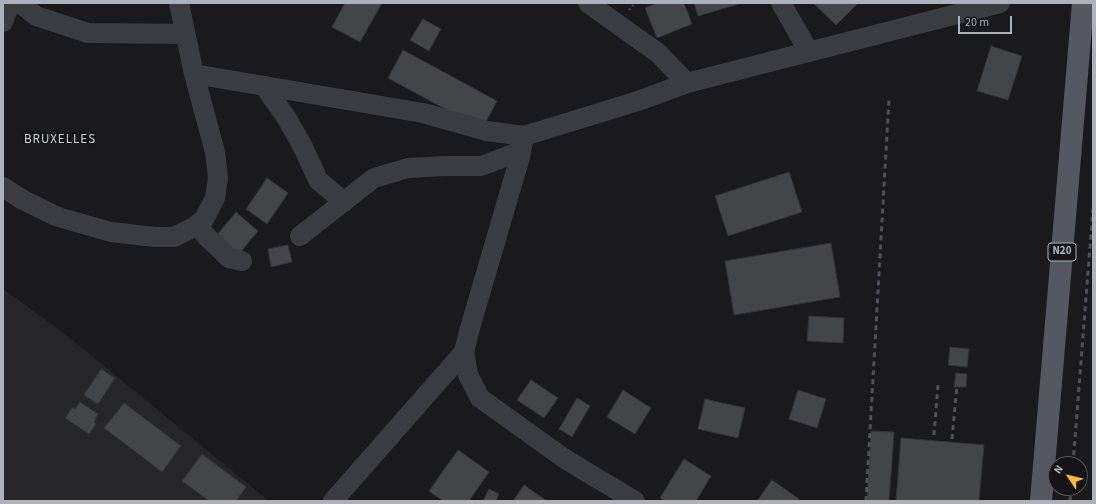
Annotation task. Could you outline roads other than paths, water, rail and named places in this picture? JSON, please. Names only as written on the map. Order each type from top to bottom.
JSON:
[{"type":"main road","name":"N20","points":[[1041,501],[1083,3]]},
{"type":"street","points":[[3,22],[10,3]]},
{"type":"street","points":[[20,3],[36,16],[88,33],[185,34]]},
{"type":"street","points":[[3,187],[23,200],[58,217],[111,232],[155,237],[174,237],[197,225],[204,219],[215,198],[218,178],[215,152],[194,74],[179,3]]},
{"type":"street","points":[[588,3],[658,53],[687,82]]},
{"type":"street","points":[[781,3],[809,52]]},
{"type":"street","points":[[300,236],[374,178],[408,168],[481,166],[522,144],[687,82],[1000,3]]},
{"type":"street","points":[[194,74],[423,113],[487,131],[522,144]]},
{"type":"street","points":[[266,86],[269,93],[286,117],[318,180],[344,202]]},
{"type":"street","points":[[522,144],[464,352],[468,376],[480,398],[565,459],[635,501]]},
{"type":"street","points":[[197,225],[229,258],[242,261]]},
{"type":"street","points":[[333,501],[464,352]]},
{"type":"railway","points":[[866,501],[889,99]]},
{"type":"railway","points":[[1074,456],[1093,208]]},
{"type":"railway","points":[[934,435],[938,385]]},
{"type":"railway","points":[[952,439],[957,385]]},
{"type":"railway","points":[[1070,496],[1070,501]]},
{"type":"district","name":"BRUXELLES","points":[[60,140]]}]
